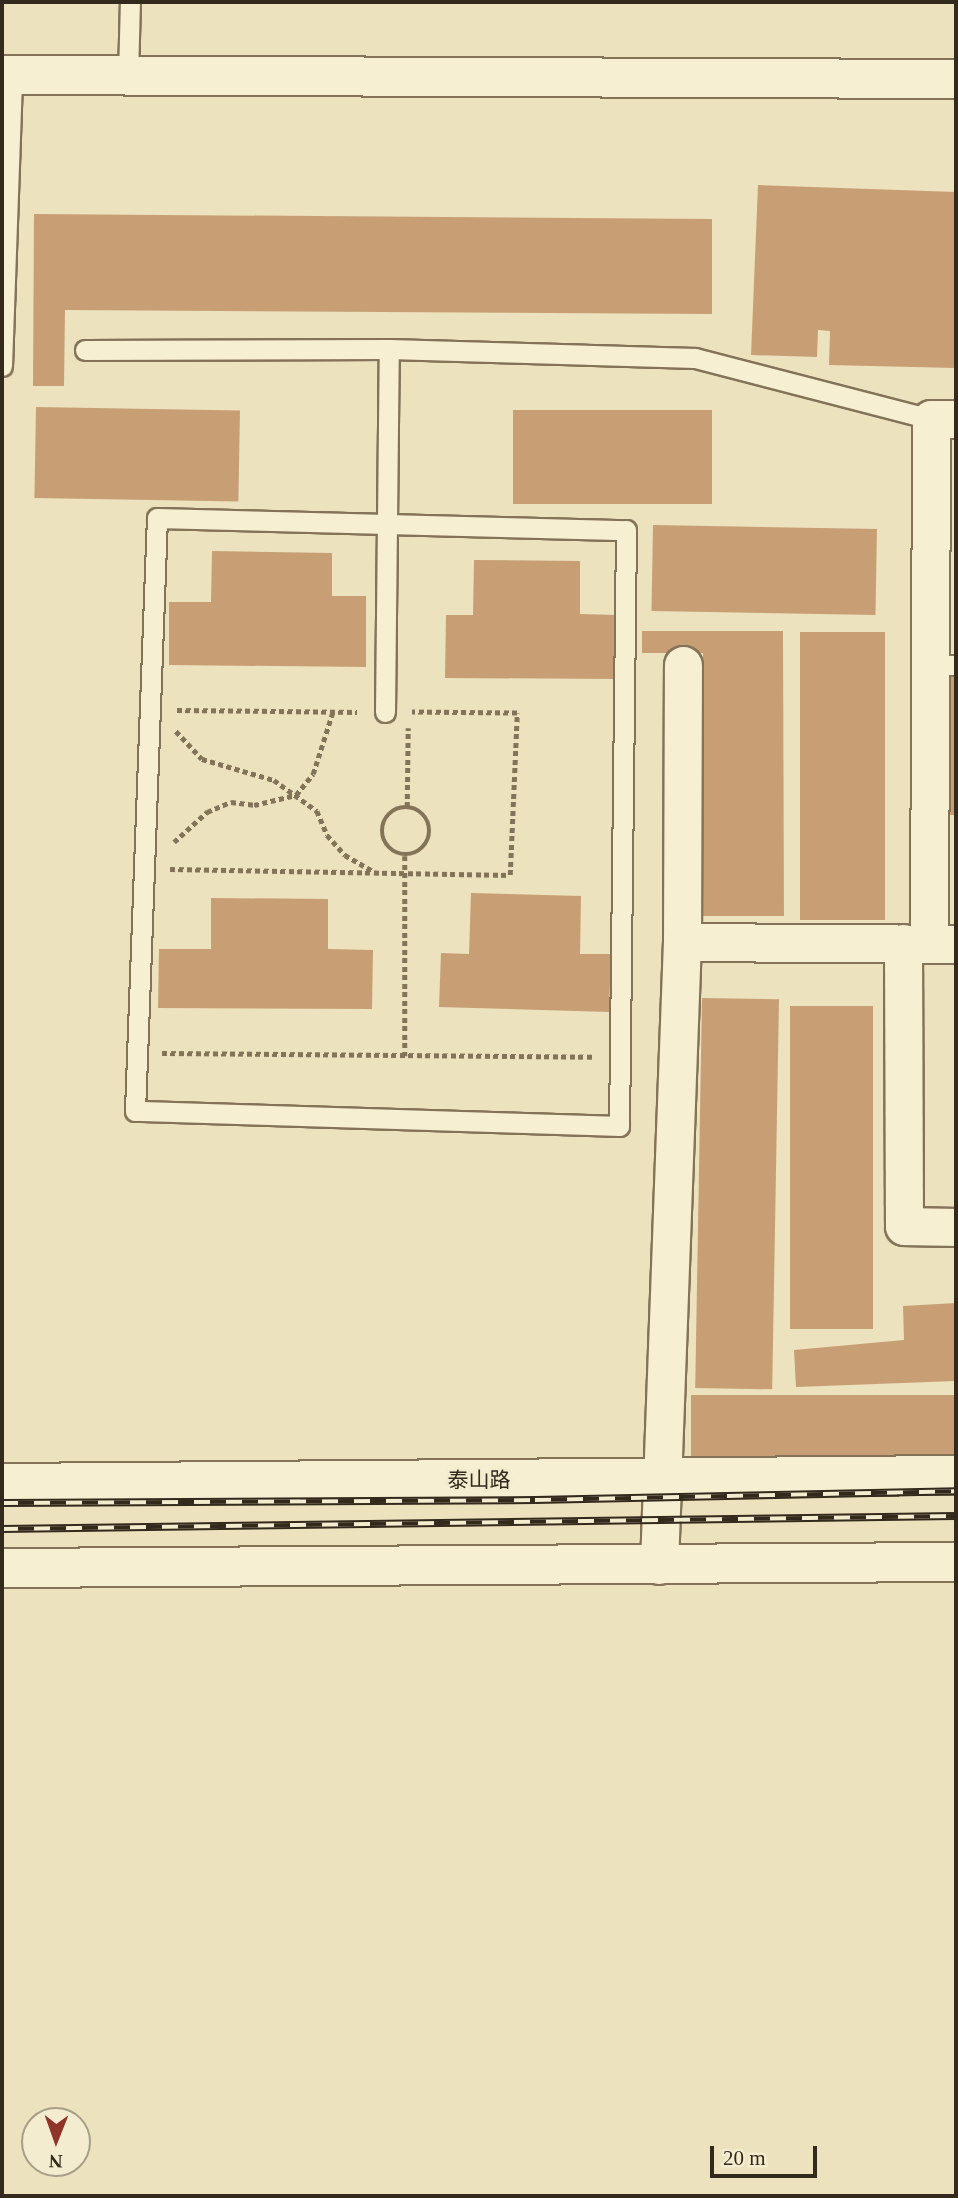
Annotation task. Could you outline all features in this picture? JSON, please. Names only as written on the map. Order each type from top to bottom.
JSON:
[{"type":"street","points":[[7,81],[128,76],[956,79]]},
{"type":"street","points":[[944,419],[943,665],[929,943],[904,1226],[956,1227]]},
{"type":"street","points":[[659,1565],[682,942],[683,665]]},
{"type":"street","points":[[682,942],[929,943]]},
{"type":"street","name":"泰山路","points":[[2,1483],[956,1475]]},
{"type":"street","points":[[2,1569],[956,1562]]},
{"type":"lane","points":[[128,76],[130,2]]},
{"type":"lane","points":[[2,366],[7,81]]},
{"type":"lane","points":[[85,350],[389,349],[695,358],[944,419]]},
{"type":"lane","points":[[385,712],[389,349]]},
{"type":"lane","points":[[157,518],[387,522],[626,530],[619,1126],[135,1111],[157,518]]},
{"type":"path","points":[[376,873],[345,855],[327,835],[317,811],[274,780],[202,759],[176,731],[168,710],[385,712]]},
{"type":"path","points":[[144,869],[207,812],[231,802],[254,805],[296,795],[313,774],[333,711]]},
{"type":"path","points":[[144,869],[510,875],[517,713],[409,712],[407,807]]},
{"type":"path","points":[[407,807],[425,816],[431,830],[426,846],[405,856],[384,842],[382,827],[390,813],[407,807]]},
{"type":"path","points":[[405,856],[405,1056]]},
{"type":"path","points":[[138,1053],[620,1057]]},
{"type":"building","points":[[758,185],[956,192],[956,368],[829,365],[830,331],[818,330],[817,357],[751,355]]},
{"type":"building","points":[[34,214],[712,219],[712,314],[65,310],[64,386],[33,386]]},
{"type":"building","points":[[36,407],[240,411],[238,502],[34,498]]},
{"type":"building","points":[[513,410],[712,410],[712,504],[513,504]]},
{"type":"building","points":[[653,525],[877,529],[875,615],[651,611]]},
{"type":"building","points":[[212,551],[332,553],[332,596],[366,596],[366,667],[169,665],[169,602],[211,602]]},
{"type":"building","points":[[474,560],[580,561],[580,614],[617,615],[616,679],[445,678],[446,615],[473,615]]},
{"type":"building","points":[[642,631],[783,631],[784,916],[703,916],[703,653],[642,653]]},
{"type":"building","points":[[800,632],[885,632],[885,920],[800,920]]},
{"type":"building","points":[[950,676],[956,676],[956,815],[948,815]]},
{"type":"building","points":[[471,893],[581,896],[580,954],[611,954],[609,1012],[439,1007],[441,953],[469,954]]},
{"type":"building","points":[[211,898],[328,899],[328,949],[373,950],[372,1009],[158,1008],[159,949],[211,949]]},
{"type":"building","points":[[702,998],[779,999],[772,1389],[695,1388]]},
{"type":"building","points":[[790,1006],[873,1006],[873,1329],[790,1329]]},
{"type":"building","points":[[956,1303],[956,1381],[796,1387],[794,1350],[904,1340],[903,1306]]},
{"type":"building","points":[[691,1395],[956,1395],[956,1463],[691,1463]]},
{"type":"railway","points":[[2,1503],[535,1500],[956,1491]]},
{"type":"railway","points":[[2,1529],[956,1516]]}]
